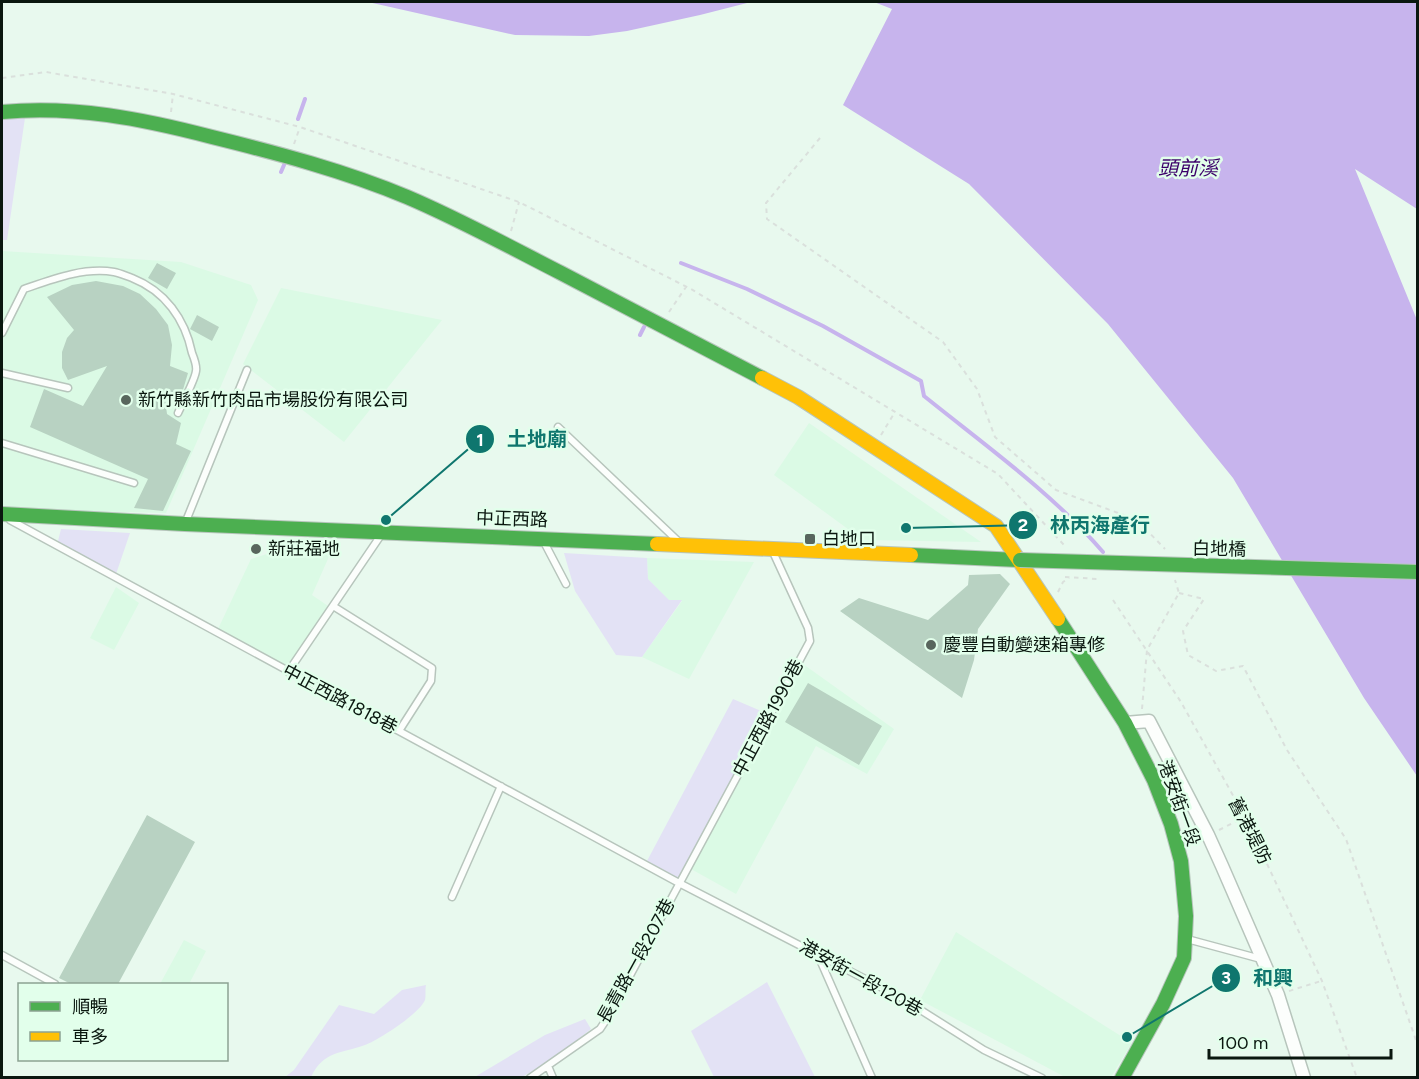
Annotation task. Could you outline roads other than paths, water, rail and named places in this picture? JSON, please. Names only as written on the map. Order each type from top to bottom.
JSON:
[{"type":"street","name":"港安街一段","points":[[2,112],[31,109],[87,111],[170,126],[351,176],[407,197],[507,245],[798,396],[996,526],[1125,723],[1154,780],[1171,824],[1181,861],[1185,891],[1184,958],[1122,1077]]},
{"type":"street","name":"中正西路","points":[[2,515],[1020,560]]},
{"type":"street","name":"白地橋","points":[[1020,560],[1418,572]]},
{"type":"street","points":[[1125,723],[1149,721],[1208,835],[1278,995],[1304,1077]]},
{"type":"lane","points":[[2,333],[24,289],[64,276],[91,272],[115,272],[145,283],[165,298],[175,311],[186,330],[192,349],[196,371],[178,414]]},
{"type":"lane","points":[[185,524],[247,370]]},
{"type":"lane","points":[[2,373],[68,388]]},
{"type":"lane","points":[[558,427],[681,544]]},
{"type":"lane","points":[[2,443],[134,483]]},
{"type":"lane","name":"中正西路1818巷","points":[[2,515],[679,883]]},
{"type":"lane","points":[[288,672],[383,532]]},
{"type":"lane","points":[[543,539],[566,584]]},
{"type":"lane","name":"中正西路1990巷","points":[[679,883],[810,641],[808,628],[771,549]]},
{"type":"lane","points":[[333,606],[432,668],[431,681],[399,731]]},
{"type":"lane","points":[[452,897],[501,786]]},
{"type":"lane","name":"港安街一段120巷","points":[[679,883],[900,997],[984,1050],[1042,1077]]},
{"type":"lane","name":"長青路一段207巷","points":[[530,1077],[600,1029],[679,883]]},
{"type":"lane","points":[[1186,939],[1261,959]]},
{"type":"lane","points":[[817,953],[872,1077]]},
{"type":"lane","points":[[2,955],[53,983]]},
{"type":"lane","points":[[548,1066],[553,1077]]},
{"type":"water","points":[[368,2],[751,2],[627,31],[589,36],[515,35]]},
{"type":"water","name":"頭前溪","points":[[874,2],[1417,2],[1417,209],[1355,169],[1417,320],[1417,776],[1364,698],[1233,478],[1108,324],[969,184],[843,105],[892,9]]},
{"type":"waterway","points":[[298,119],[305,99]]},
{"type":"waterway","points":[[281,172],[284,165]]},
{"type":"waterway","points":[[681,263],[747,289],[823,326],[921,381],[924,396],[1040,489],[1103,552]]},
{"type":"waterway","points":[[640,335],[644,327]]},
{"type":"place","name":"新竹縣新竹肉品市場股份有限公司","points":[[126,400]]},
{"type":"place","name":"土地廟","points":[[386,520]]},
{"type":"place","name":"林丙海產行","points":[[906,528]]},
{"type":"place","name":"白地口","points":[[810,539]]},
{"type":"place","name":"新莊福地","points":[[256,549]]},
{"type":"place","name":"慶豐自動變速箱專修","points":[[931,645]]},
{"type":"place","name":"和興","points":[[1127,1037]]}]
